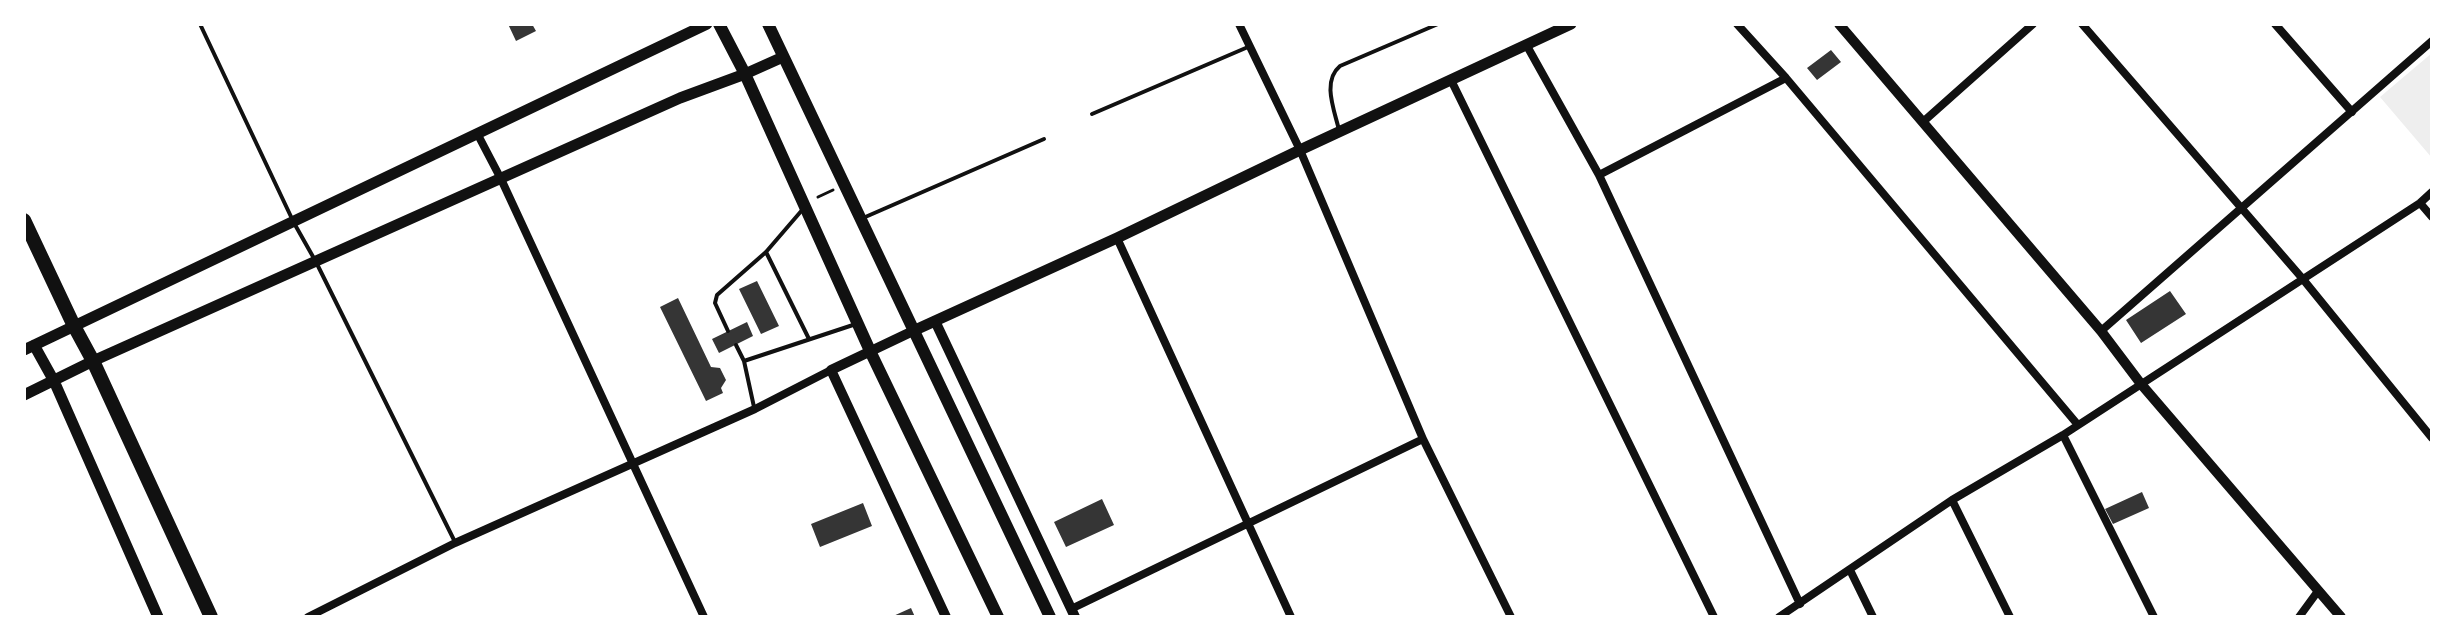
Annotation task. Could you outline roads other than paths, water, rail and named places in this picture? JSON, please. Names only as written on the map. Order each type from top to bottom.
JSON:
[{"type":"highway","points":[[24,220],[211,617]]},
{"type":"main road","points":[[158,617],[54,381],[29,348],[707,24]]},
{"type":"main road","points":[[719,24],[745,74],[871,353],[998,617]]},
{"type":"main road","points":[[768,24],[1050,617]]},
{"type":"main road","points":[[913,331],[1571,24]]},
{"type":"main road","points":[[24,395],[93,361],[680,98],[783,57]]},
{"type":"street","points":[[1239,24],[1300,150],[1423,439],[1511,617]]},
{"type":"street","points":[[1737,24],[2078,425]]},
{"type":"street","points":[[1839,24],[2341,617]]},
{"type":"street","points":[[1924,121],[2033,24]]},
{"type":"street","points":[[2082,24],[2302,278],[2432,438]]},
{"type":"street","points":[[2275,24],[2352,112]]},
{"type":"street","points":[[2101,331],[2432,41]]},
{"type":"street","points":[[1527,46],[1599,175],[1800,604]]},
{"type":"street","points":[[1599,175],[1786,78]]},
{"type":"street","points":[[1451,80],[1714,617]]},
{"type":"street","points":[[478,135],[704,617]]},
{"type":"street","points":[[1779,617],[1952,500],[2063,435],[2420,203],[2432,192]]},
{"type":"street","points":[[2420,203],[2432,217]]},
{"type":"street","points":[[1117,238],[1291,617]]},
{"type":"street","points":[[935,321],[1073,613],[1249,522],[1423,439]]},
{"type":"street","points":[[308,617],[455,543],[755,409],[913,331]]},
{"type":"street","points":[[831,370],[946,617]]},
{"type":"street","points":[[2063,435],[2154,617]]},
{"type":"street","points":[[1952,500],[2010,617]]},
{"type":"street","points":[[1850,570],[1873,617]]},
{"type":"street","points":[[2299,617],[2318,591]]},
{"type":"lane","points":[[200,24],[294,223],[455,543]]},
{"type":"lane","points":[[1339,132],[1329,80],[1333,71],[1438,24]]},
{"type":"lane","points":[[1092,114],[1249,46]]},
{"type":"lane","points":[[860,219],[1044,139]]},
{"type":"lane","points":[[728,331],[715,303],[717,295],[766,252],[804,205]]},
{"type":"lane","points":[[766,252],[809,339]]},
{"type":"lane","points":[[744,361],[857,323]]},
{"type":"lane","points":[[736,345],[744,361],[755,409]]}]
